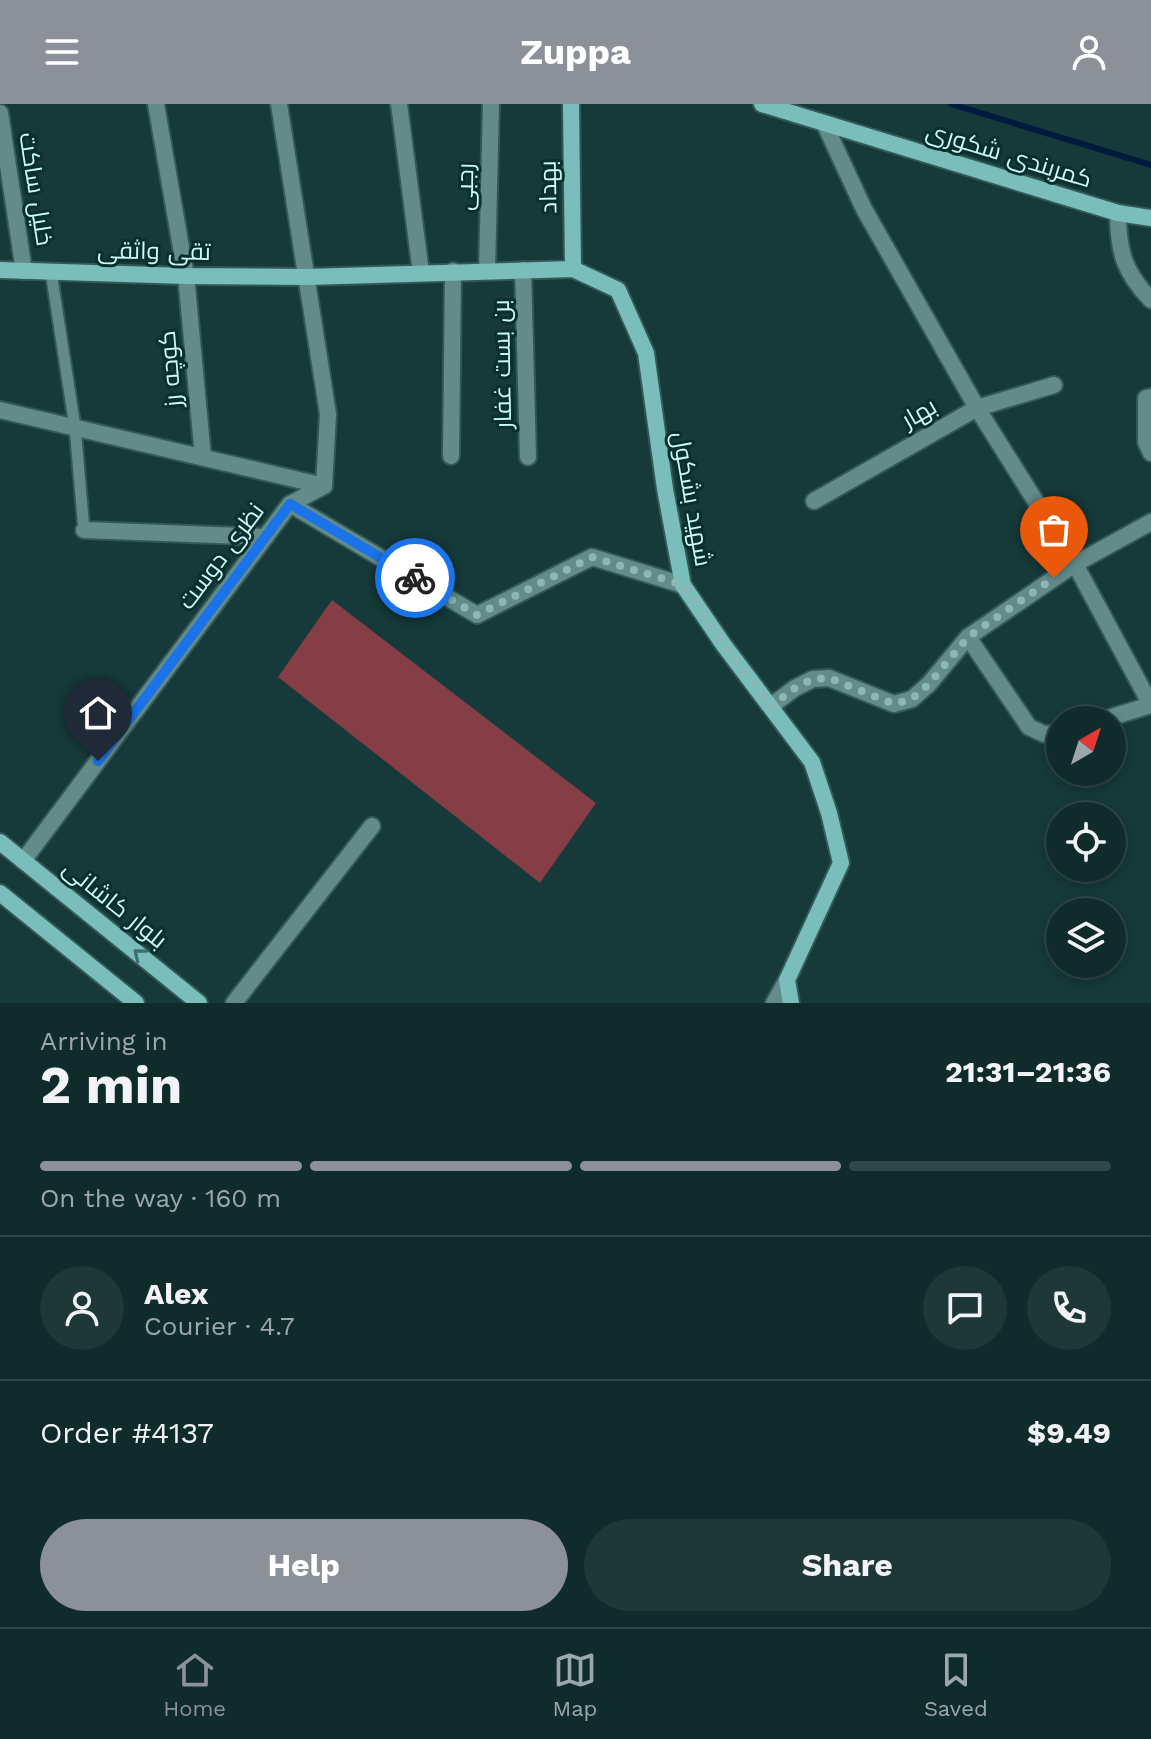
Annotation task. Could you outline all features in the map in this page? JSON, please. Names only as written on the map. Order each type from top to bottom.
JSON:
[{"type":"street","name":"کوچه رز","points":[[156,104],[186,276],[203,457]]},
{"type":"street","points":[[0,410],[324,486],[328,414],[279,104]]},
{"type":"street","points":[[399,104],[421,273]]},
{"type":"street","name":"رجبی","points":[[487,271],[491,104]]},
{"type":"street","name":"بهداد","points":[[571,104],[573,269]]},
{"type":"street","name":"کمربندی شکوری","points":[[762,104],[1118,213],[1151,218]]},
{"type":"street","name":"خلیل ساکت","points":[[0,113],[24,271]]},
{"type":"street","points":[[825,125],[864,209],[977,408],[1075,564],[1151,705],[1126,713]]},
{"type":"street","points":[[1118,213],[1123,258],[1137,285],[1151,300]]},
{"type":"street","name":"شهید بشکول","points":[[307,277],[573,269],[618,290],[646,353],[665,489],[683,585],[723,644],[812,762],[829,813],[841,863],[787,980]]},
{"type":"street","name":"تقی واثقی","points":[[0,270],[307,277]]},
{"type":"street","name":"بن بست غفار","points":[[523,270],[528,457]]},
{"type":"street","points":[[451,456],[453,271]]},
{"type":"street","name":"بهار","points":[[814,501],[977,408],[1054,385]]},
{"type":"street","points":[[1151,397],[1146,398],[1146,442],[1151,453]]},
{"type":"street","name":"نظری دوست","points":[[23,861],[290,504],[324,486]]},
{"type":"street","points":[[290,504],[477,615],[592,557],[683,585]]},
{"type":"street","points":[[771,706],[813,679],[829,678],[894,704],[912,699],[929,684],[968,637],[1075,564],[1151,522]]},
{"type":"street","points":[[84,530],[266,537]]},
{"type":"street","points":[[968,637],[1029,727],[1046,734]]},
{"type":"street","points":[[234,1003],[372,826]]},
{"type":"street","name":"بلوار کاشانی","points":[[0,842],[199,1003]]},
{"type":"street","points":[[0,893],[136,1003]]},
{"type":"street","points":[[774,1003],[787,980]]},
{"type":"street","points":[[787,980],[791,1003]]},
{"type":"lane","points":[[51,272],[75,427],[84,530]]},
{"type":"building","points":[[332,600],[596,803],[540,883],[278,677]]},
{"type":"waterway","points":[[951,104],[1151,165]]},
{"type":"way so far","points":[[415,578],[477,615],[592,557],[683,585],[771,706],[813,679],[829,678],[894,704],[912,699],[929,684],[968,637],[1054,578]]},
{"type":"route","points":[[98,761],[290,504],[415,578]]}]
